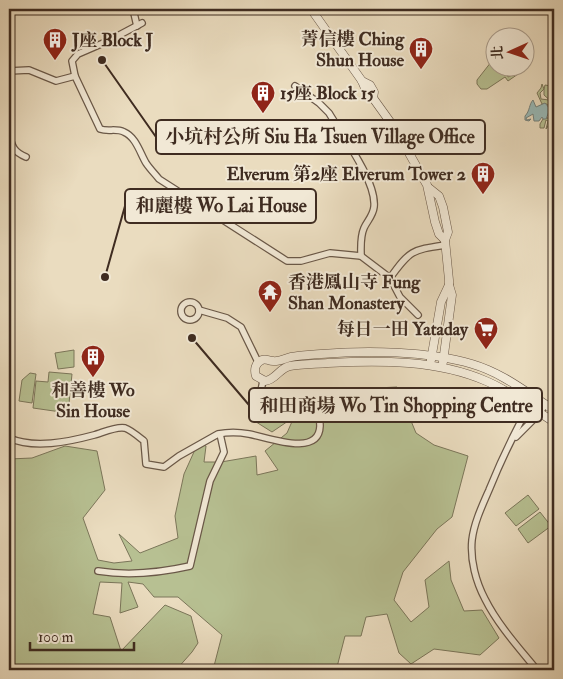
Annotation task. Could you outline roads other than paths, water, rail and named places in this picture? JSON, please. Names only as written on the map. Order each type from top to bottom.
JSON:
[{"type":"street","points":[[133,9],[139,25],[74,57],[72,60],[74,76],[100,129],[123,131],[131,136],[146,163],[160,179],[284,260],[301,261],[330,253],[348,253],[361,256],[390,278],[400,297],[418,315]]},
{"type":"street","points":[[311,9],[362,82],[370,85],[374,92],[373,98],[396,130],[428,188],[439,196],[448,232],[445,243],[449,286],[452,295],[442,369]]},
{"type":"street","points":[[9,71],[29,70],[56,81],[74,76]]},
{"type":"street","points":[[295,86],[319,103],[329,113],[371,185],[374,206],[361,235],[361,256]]},
{"type":"street","points":[[9,134],[12,147],[16,153],[26,157]]},
{"type":"street","points":[[390,278],[404,259],[411,253],[445,243]]},
{"type":"street","points":[[430,367],[441,302],[449,286]]},
{"type":"street","points":[[199,310],[227,318],[241,326],[258,362],[255,372],[259,379],[263,381],[269,381],[283,369],[316,364],[391,362],[430,367],[471,375],[487,381],[554,422]]},
{"type":"street","points":[[258,362],[265,359],[272,361],[310,355],[353,352],[392,353],[443,358],[471,363],[508,379],[554,410]]},
{"type":"street","points":[[272,361],[276,367],[274,377]]},
{"type":"street","points":[[9,438],[15,441],[45,444],[125,428],[144,441],[146,464],[164,468],[179,456],[220,434],[232,432],[249,434],[289,444],[309,442],[316,438],[320,431],[320,420],[317,404],[314,399],[307,399],[294,404],[265,400],[261,390],[263,381]]},
{"type":"street","points":[[534,397],[511,442],[479,514],[472,541],[472,560],[485,600],[495,616],[537,670]]},
{"type":"street","points":[[511,442],[540,413],[544,404]]},
{"type":"street","points":[[98,571],[115,574],[161,572],[190,566],[210,481],[224,452],[220,434]]},
{"type":"water","points":[[533,100],[536,107],[545,103],[550,109],[546,119],[542,117],[539,121],[534,121],[533,114],[526,118],[527,120],[531,119],[529,121],[525,120]]},
{"type":"place","name":"小坑村公所 Siu Ha Tsuen Village Office","points":[[102,60]]},
{"type":"place","name":"J座 Block J","points":[[55,61]]},
{"type":"place","name":"菁信樓 Ching Shun House","points":[[421,70]]},
{"type":"place","name":"15座 Block 15","points":[[263,114]]},
{"type":"place","name":"Elverum 第2座 Elverum Tower 2","points":[[483,195]]},
{"type":"place","name":"和麗樓 Wo Lai House","points":[[105,277]]},
{"type":"place","name":"香港鳳山寺 Fung Shan Monastery","points":[[270,313]]},
{"type":"place","name":"和田商場 Wo Tin Shopping Centre","points":[[192,338]]},
{"type":"place","name":"每日一田 Yataday","points":[[486,350]]},
{"type":"place","name":"和善樓 Wo Sin House","points":[[93,378]]}]
